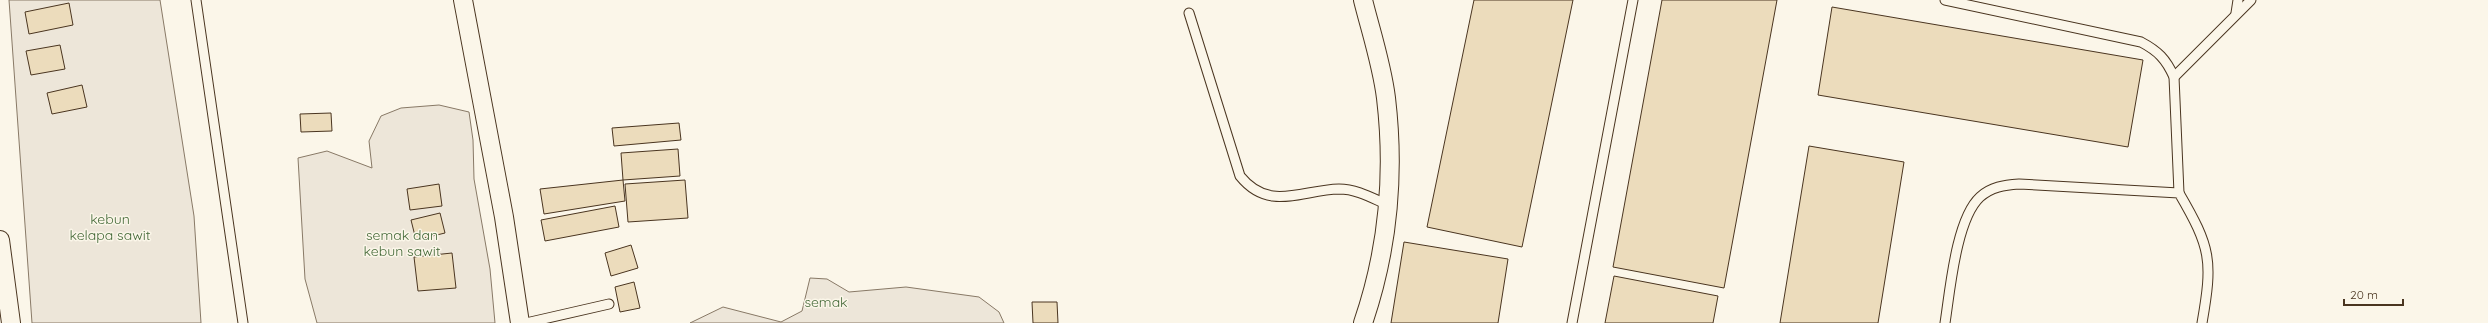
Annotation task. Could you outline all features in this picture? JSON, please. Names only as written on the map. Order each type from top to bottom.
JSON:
[{"type":"street","points":[[463,0],[504,217],[520,323]]},
{"type":"street","points":[[1363,0],[1386,97],[1391,175],[1384,241],[1363,323]]},
{"type":"street","points":[[0,240],[11,323]]},
{"type":"lane","points":[[196,0],[243,323]]},
{"type":"lane","points":[[1572,323],[1633,0]]},
{"type":"lane","points":[[1945,0],[2141,42],[2156,50],[2167,62],[2174,77],[2179,193],[2201,232],[2209,259],[2210,281],[2202,323]]},
{"type":"lane","points":[[2236,13],[2238,0]]},
{"type":"lane","points":[[2174,77],[2250,0]]},
{"type":"lane","points":[[1189,13],[1240,176],[1248,186],[1258,193],[1271,196],[1290,197],[1339,189],[1353,190],[1388,205]]},
{"type":"lane","points":[[1944,323],[1961,232],[1969,211],[1980,197],[1997,186],[2019,184],[2179,193]]},
{"type":"lane","points":[[526,323],[609,304]]},
{"type":"green space","name":"kebun kelapa sawit","points":[[9,0],[160,0],[194,216],[201,323],[32,323]]},
{"type":"green space","name":"semak dan kebun sawit","points":[[439,105],[469,112],[473,140],[474,179],[490,269],[495,323],[317,323],[305,279],[298,158],[327,151],[372,168],[369,141],[381,116],[401,108]]},
{"type":"green space","name":"semak","points":[[810,278],[827,279],[849,292],[906,287],[979,297],[999,312],[1004,323],[690,323],[723,307],[781,322],[802,311]]},
{"type":"building","points":[[1474,0],[1573,0],[1522,247],[1427,227]]},
{"type":"building","points":[[1662,0],[1777,0],[1724,288],[1613,267]]},
{"type":"building","points":[[69,3],[73,25],[29,34],[25,12]]},
{"type":"building","points":[[1832,7],[2143,60],[2128,147],[1818,95]]},
{"type":"building","points":[[60,45],[65,69],[31,75],[26,51]]},
{"type":"building","points":[[82,85],[87,107],[52,114],[47,93]]},
{"type":"building","points":[[331,113],[332,131],[301,132],[300,114]]},
{"type":"building","points":[[679,123],[681,140],[614,146],[612,128]]},
{"type":"building","points":[[1809,146],[1904,162],[1878,323],[1780,323]]},
{"type":"building","points":[[678,149],[680,176],[623,180],[621,153]]},
{"type":"building","points":[[623,180],[625,201],[544,214],[540,189]]},
{"type":"building","points":[[685,180],[688,218],[628,222],[625,184]]},
{"type":"building","points":[[439,184],[442,206],[410,210],[407,189]]},
{"type":"building","points":[[615,206],[619,227],[545,241],[541,220]]},
{"type":"building","points":[[440,213],[445,233],[416,240],[411,220]]},
{"type":"building","points":[[1404,242],[1508,259],[1498,323],[1391,323]]},
{"type":"building","points":[[631,245],[638,268],[611,276],[605,253]]},
{"type":"building","points":[[452,253],[456,288],[418,291],[414,257]]},
{"type":"building","points":[[1614,276],[1718,296],[1713,323],[1605,323]]},
{"type":"building","points":[[634,282],[640,308],[620,312],[615,287]]},
{"type":"building","points":[[1032,302],[1057,302],[1058,323],[1033,323]]}]
